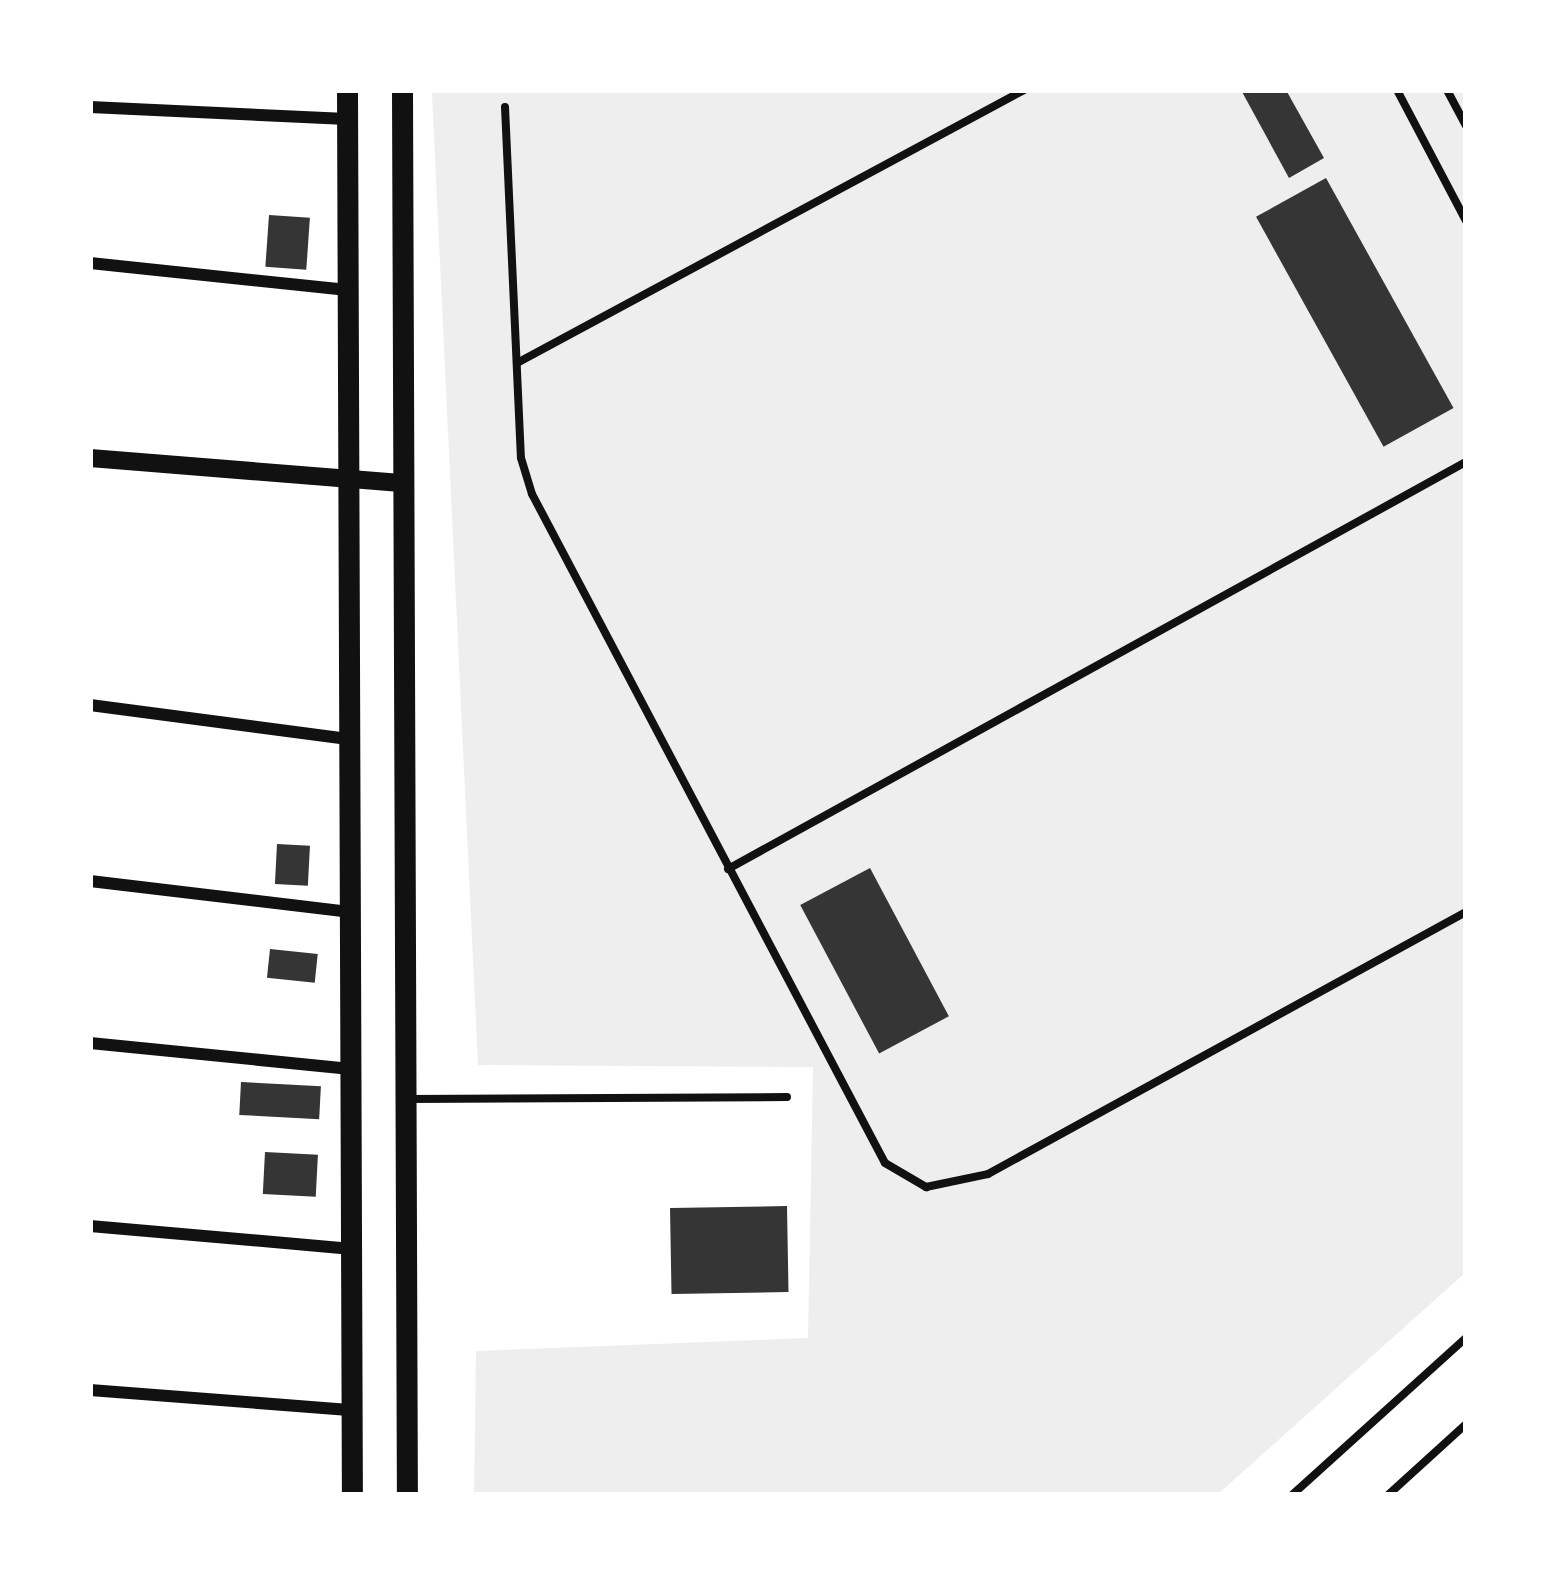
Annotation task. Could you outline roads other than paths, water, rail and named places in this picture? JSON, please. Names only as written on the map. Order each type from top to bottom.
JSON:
[{"type":"main road","points":[[347,90],[352,1495]]},
{"type":"main road","points":[[402,90],[407,1495]]},
{"type":"street","points":[[90,107],[347,119]]},
{"type":"street","points":[[90,263],[349,290]]},
{"type":"street","points":[[90,458],[404,483]]},
{"type":"street","points":[[90,705],[351,739]]},
{"type":"street","points":[[90,881],[351,912]]},
{"type":"street","points":[[90,1043],[351,1069]]},
{"type":"street","points":[[90,1226],[352,1249]]},
{"type":"street","points":[[90,1390],[352,1410]]},
{"type":"lane","points":[[518,363],[1024,90]]},
{"type":"lane","points":[[1397,90],[1466,221]]},
{"type":"lane","points":[[1447,90],[1466,125]]},
{"type":"lane","points":[[506,107],[521,458],[532,494],[885,1163],[926,1186],[988,1174],[1466,912]]},
{"type":"lane","points":[[728,869],[1466,462]]},
{"type":"lane","points":[[406,1099],[787,1097]]},
{"type":"lane","points":[[1292,1495],[1466,1338]]},
{"type":"lane","points":[[1388,1495],[1466,1424]]}]
